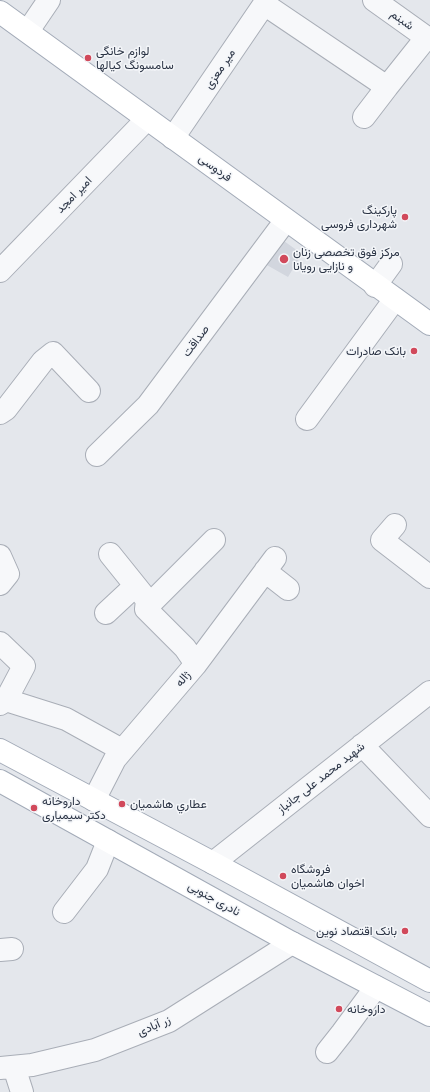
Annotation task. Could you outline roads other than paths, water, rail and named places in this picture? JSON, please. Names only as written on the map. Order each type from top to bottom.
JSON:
[{"type":"main road","name":"فردوسی","points":[[0,12],[375,286],[430,324]]},
{"type":"main road","points":[[0,750],[212,863],[430,982]]},
{"type":"main road","name":"نادری جنوبی","points":[[0,781],[292,943],[430,1016]]},
{"type":"street","points":[[28,31],[49,0]]},
{"type":"street","name":"شبنم","points":[[374,0],[428,39]]},
{"type":"street","points":[[265,2],[387,87]]},
{"type":"street","name":"میر معزی","points":[[173,138],[265,2]]},
{"type":"street","points":[[364,117],[387,87],[428,39]]},
{"type":"street","name":"امیر امجد","points":[[0,271],[147,119]]},
{"type":"street","name":"صداقت","points":[[97,455],[148,404],[286,220]]},
{"type":"street","points":[[375,286],[391,264]]},
{"type":"street","points":[[307,420],[394,299]]},
{"type":"street","points":[[0,413],[6,409],[43,361],[53,353],[89,391]]},
{"type":"street","points":[[395,525],[382,540],[430,578]]},
{"type":"street","points":[[141,593],[154,600],[214,540]]},
{"type":"street","points":[[110,554],[141,593],[146,609],[185,648],[196,664]]},
{"type":"street","points":[[0,556],[8,574],[0,584]]},
{"type":"street","name":"ژاله","points":[[94,800],[115,759],[196,664],[270,565],[288,589]]},
{"type":"street","points":[[106,613],[141,593]]},
{"type":"street","points":[[0,643],[24,666],[3,702],[66,719],[122,750]]},
{"type":"street","name":"شهید محمد علی جانباز","points":[[212,863],[430,692]]},
{"type":"street","points":[[362,745],[430,816]]},
{"type":"street","points":[[64,912],[97,869],[108,841]]},
{"type":"street","name":"زر آبادی","points":[[7,1067],[32,1064],[95,1050],[169,1021],[292,943]]},
{"type":"street","points":[[326,1052],[376,987]]},
{"type":"street","points":[[7,1067],[22,1092]]},
{"type":"place","name":"لوازم خانگی سامسونگ کیالها","points":[[88,58]]},
{"type":"place","name":"پارکینگ شهرداری فروسی","points":[[405,217]]},
{"type":"place","name":"مرکز فوق تخصصی زنان و نازایی رویانا","points":[[284,259]]},
{"type":"place","name":"بانک صادرات","points":[[414,351]]},
{"type":"place","name":"عطاري هاشميان","points":[[122,804]]},
{"type":"place","name":"داروخانه دکتر سیمیاری","points":[[34,808]]},
{"type":"place","name":"فروشگاه اخوان هاشمیان","points":[[283,876]]},
{"type":"place","name":"بانک اقتصاد نوین","points":[[405,931]]},
{"type":"place","name":"داروخانه","points":[[339,1009]]}]
